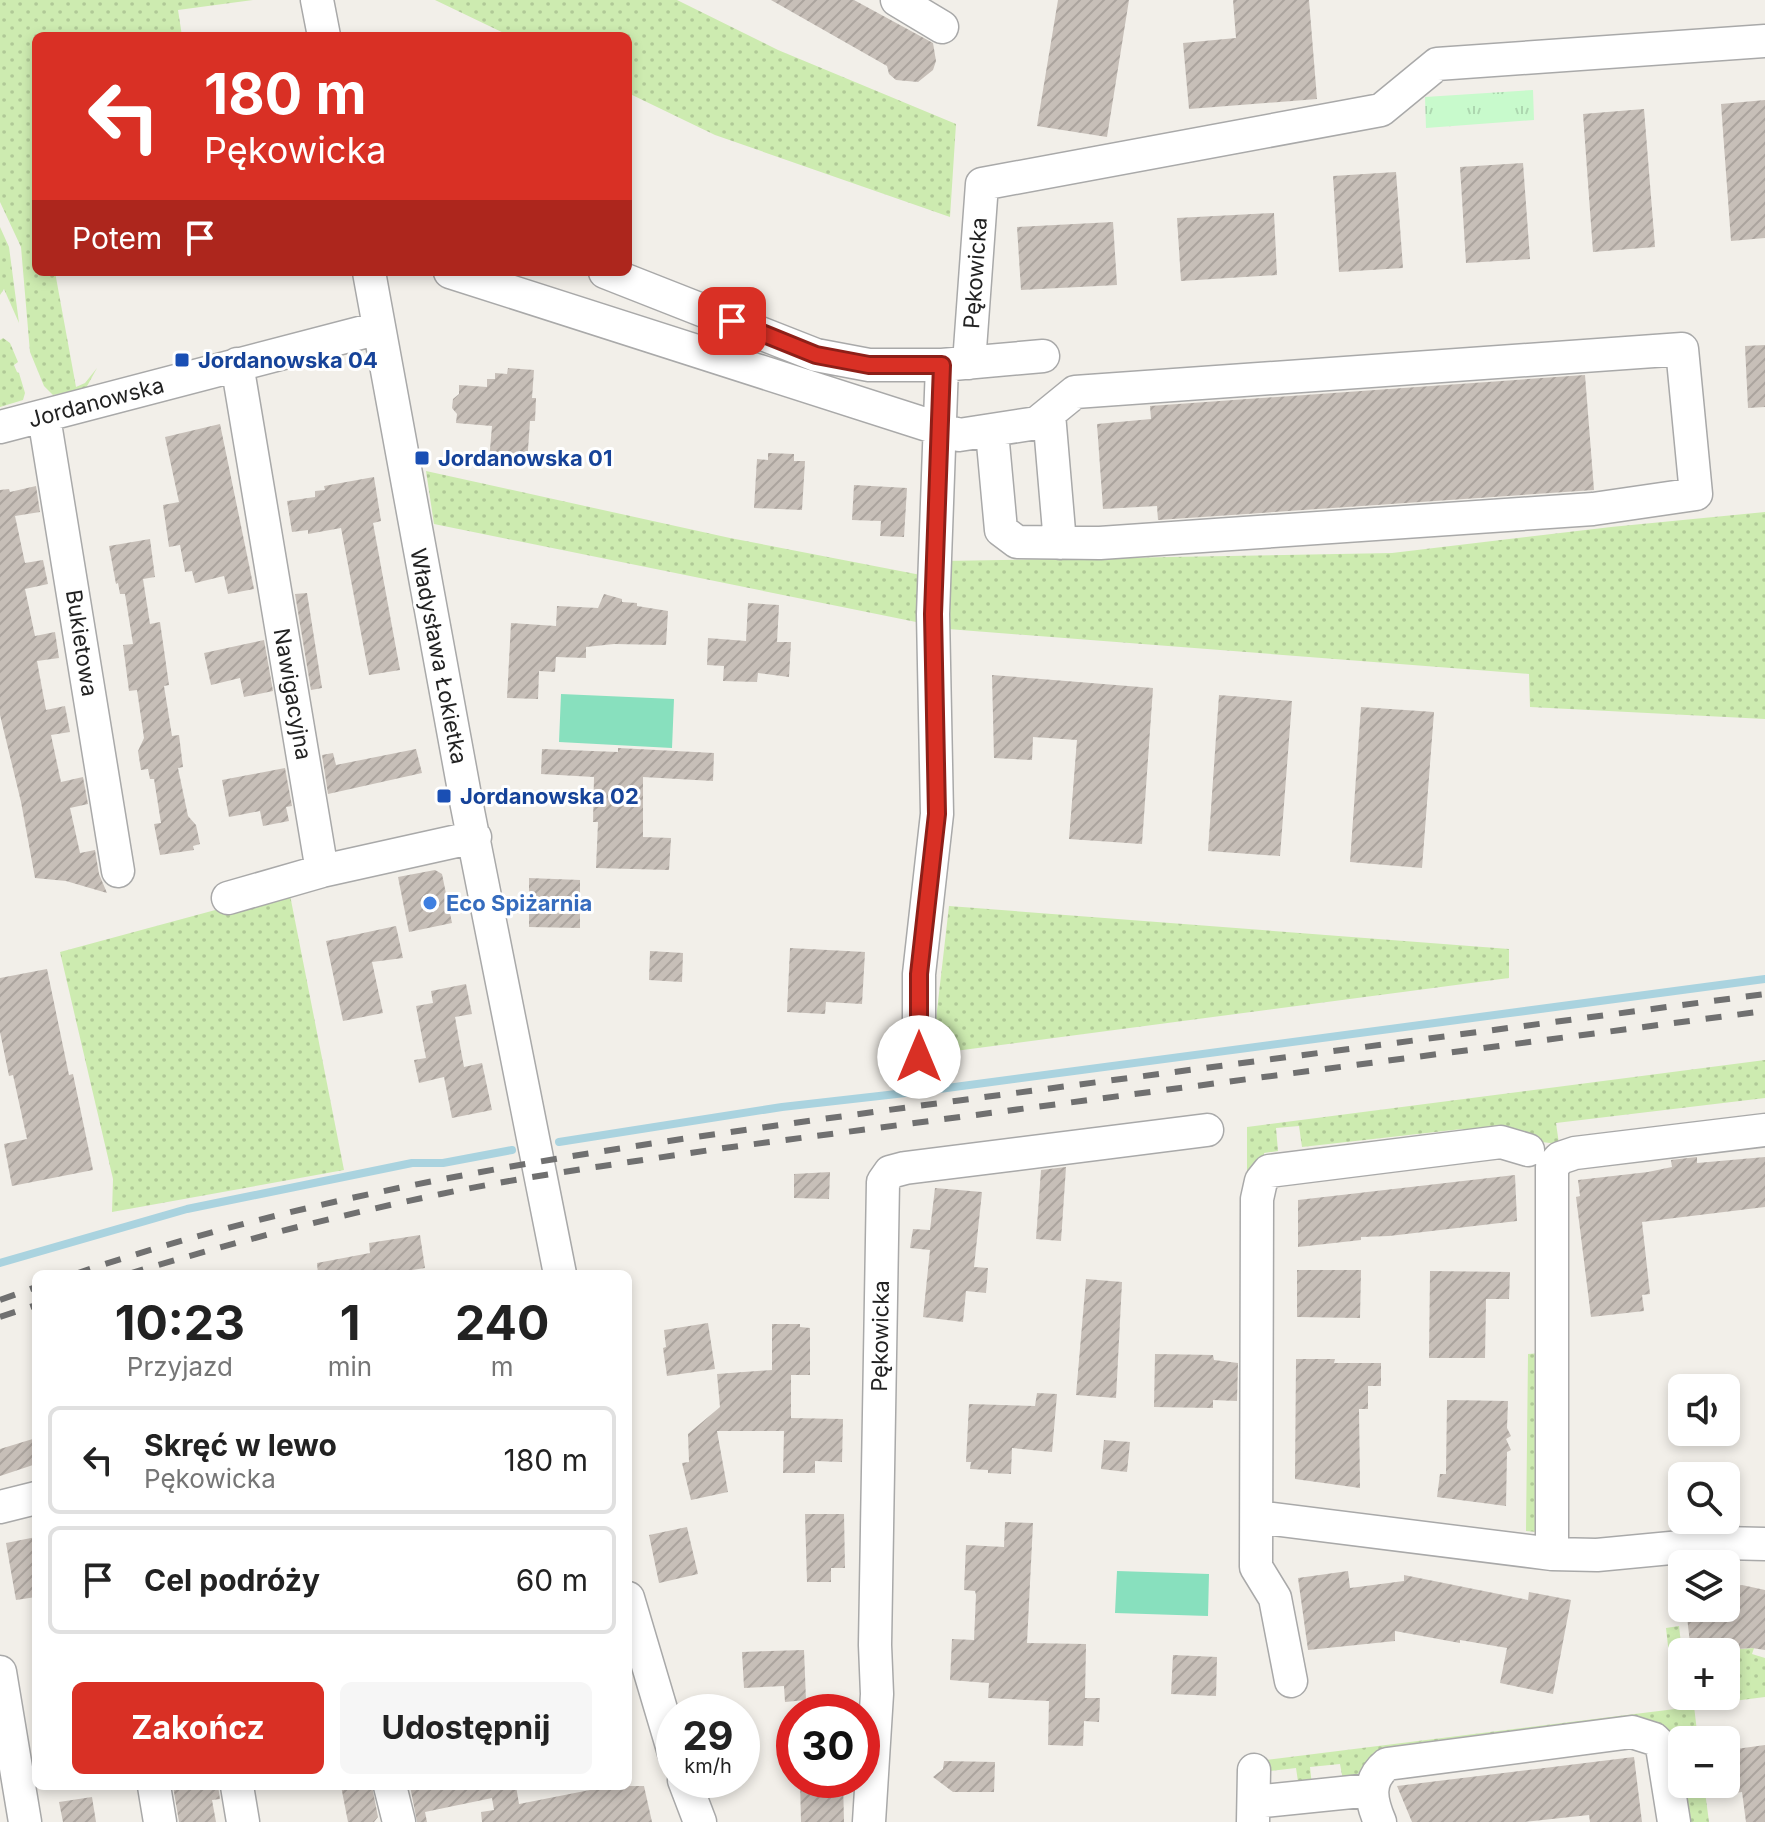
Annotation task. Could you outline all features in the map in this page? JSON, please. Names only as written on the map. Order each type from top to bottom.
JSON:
[{"type":"street","points":[[317,0],[323,32]]},
{"type":"street","points":[[897,0],[942,27]]},
{"type":"street","name":"Pękowicka","points":[[919,1057],[919,974],[937,814],[933,614],[941,431],[955,364],[982,184],[1381,110],[1437,64],[1765,41]]},
{"type":"street","name":"Władysława Łokietka","points":[[370,276],[559,1270]]},
{"type":"street","points":[[462,276],[959,435],[1037,423],[1075,392],[1682,349],[1696,494],[1593,509],[1100,543],[1017,542],[1001,530],[992,432]]},
{"type":"street","name":"Pękowicka","points":[[615,276],[816,355],[869,365],[955,364],[1043,356]]},
{"type":"street","name":"Jordanowska","points":[[0,427],[379,328]]},
{"type":"street","name":"Nawigacyjna","points":[[237,364],[322,871]]},
{"type":"street","points":[[1049,414],[1060,543]]},
{"type":"street","name":"Bukietowa","points":[[44,417],[118,871]]},
{"type":"street","points":[[228,898],[322,871],[475,837]]},
{"type":"street","name":"Pękowicka","points":[[869,1822],[877,1694],[875,1645],[883,1182],[890,1172],[905,1168],[1207,1130]]},
{"type":"street","points":[[1552,1554],[1552,1167],[1560,1158],[1575,1153],[1765,1130]]},
{"type":"street","points":[[1291,1681],[1275,1598],[1256,1567],[1257,1199],[1261,1181],[1269,1171],[1501,1142],[1528,1150]]},
{"type":"street","points":[[0,1507],[32,1499]]},
{"type":"street","points":[[1257,1517],[1552,1554],[1597,1555],[1723,1543],[1765,1544]]},
{"type":"street","points":[[632,1611],[656,1694]]},
{"type":"street","points":[[0,1672],[25,1822]]},
{"type":"street","points":[[1380,1822],[1371,1790],[1377,1775],[1387,1764],[1632,1732],[1654,1739],[1662,1747],[1674,1822]]},
{"type":"street","points":[[1254,1770],[1254,1812],[1371,1790]]},
{"type":"street","points":[[155,1790],[160,1822]]},
{"type":"street","points":[[238,1790],[243,1822]]},
{"type":"street","points":[[391,1790],[399,1822]]},
{"type":"street","points":[[691,1798],[700,1822]]},
{"type":"green space","points":[[0,0],[253,0],[178,10],[181,32],[32,32],[32,276],[56,276],[76,387],[85,383],[97,368],[86,388],[53,395],[44,386],[30,352],[21,247],[0,202]]},
{"type":"green space","points":[[435,0],[677,0],[778,50],[956,124],[950,217],[715,135],[632,95],[632,32],[502,32]]},
{"type":"green space","points":[[1533,90],[1534,120],[1426,128],[1425,97]]},
{"type":"green space","points":[[0,227],[9,247],[19,323],[4,289],[0,295]]},
{"type":"green space","points":[[3,338],[10,343],[18,362],[14,365],[25,393],[23,400],[0,407],[0,340]]},
{"type":"green space","points":[[426,471],[730,538],[926,576],[926,624],[434,524]]},
{"type":"green space","points":[[1765,512],[1765,719],[1530,707],[1529,674],[948,629],[941,561],[1392,553]]},
{"type":"green space","points":[[561,694],[674,699],[672,748],[559,742]]},
{"type":"green space","points":[[289,890],[344,1170],[112,1212],[113,1179],[60,952]]},
{"type":"green space","points":[[949,906],[1509,949],[1509,978],[932,1054]]},
{"type":"green space","points":[[1765,1060],[1765,1098],[1556,1123],[1559,1144],[1480,1135],[1462,1129],[1302,1147],[1299,1126],[1276,1128],[1278,1151],[1264,1153],[1264,1161],[1247,1181],[1247,1127]]},
{"type":"green space","points":[[1541,1353],[1537,1532],[1526,1531],[1528,1354]]},
{"type":"green space","points":[[1117,1571],[1209,1574],[1208,1616],[1115,1613]]},
{"type":"green space","points":[[1679,1626],[1680,1638],[1668,1638],[1668,1646],[1666,1628]]},
{"type":"green space","points":[[1754,1648],[1752,1654],[1765,1658],[1765,1697],[1740,1700],[1740,1649]]},
{"type":"green space","points":[[1668,1710],[1694,1710],[1696,1726],[1668,1726],[1668,1733],[1652,1722],[1633,1718],[1379,1750],[1354,1778],[1343,1780],[1340,1764],[1310,1767],[1312,1786],[1299,1788],[1296,1768],[1261,1772],[1241,1763]]},
{"type":"green space","points":[[1686,1798],[1706,1798],[1709,1822],[1689,1822]]},
{"type":"building","points":[[771,0],[854,0],[933,43],[936,61],[933,70],[918,82],[896,80],[889,74],[887,66]]},
{"type":"building","points":[[1058,0],[1129,0],[1107,137],[1037,126]]},
{"type":"building","points":[[1233,0],[1309,0],[1317,99],[1189,109],[1183,43],[1236,38]]},
{"type":"building","points":[[1765,100],[1765,238],[1731,241],[1721,104]]},
{"type":"building","points":[[1644,109],[1655,247],[1593,252],[1583,114]]},
{"type":"building","points":[[1523,163],[1530,259],[1466,263],[1460,167]]},
{"type":"building","points":[[1396,172],[1403,268],[1339,272],[1333,176]]},
{"type":"building","points":[[1274,213],[1277,275],[1181,281],[1177,218]]},
{"type":"building","points":[[1113,222],[1117,285],[1021,290],[1017,227]]},
{"type":"building","points":[[1765,345],[1765,407],[1748,408],[1745,346]]},
{"type":"building","points":[[508,368],[534,370],[532,398],[536,398],[535,421],[530,421],[527,464],[489,461],[492,426],[456,423],[457,414],[452,408],[453,399],[459,394],[459,385],[487,387],[487,379],[495,379],[495,373],[507,374]]},
{"type":"building","points":[[1585,375],[1594,490],[1158,520],[1157,506],[1103,509],[1097,424],[1151,419],[1150,406]]},
{"type":"building","points":[[220,424],[254,589],[228,594],[224,576],[195,583],[192,571],[185,572],[180,545],[169,547],[163,505],[179,502],[165,437]]},
{"type":"building","points":[[768,453],[794,454],[794,461],[805,461],[802,510],[754,508],[757,459],[768,460]]},
{"type":"building","points":[[374,477],[381,521],[373,523],[400,670],[369,675],[341,528],[308,534],[308,530],[292,532],[287,501],[315,497],[315,491],[325,490],[324,486]]},
{"type":"building","points":[[854,485],[907,488],[904,537],[880,536],[881,521],[852,520]]},
{"type":"building","points":[[36,486],[40,512],[15,516],[25,563],[43,560],[48,584],[25,589],[35,636],[55,632],[59,658],[37,661],[46,710],[65,706],[70,732],[51,735],[61,782],[83,777],[88,804],[70,808],[80,853],[95,850],[99,874],[107,893],[66,881],[35,878],[0,715],[0,490],[9,489],[10,492]]},
{"type":"building","points":[[150,539],[155,577],[143,579],[150,624],[160,622],[169,685],[164,686],[172,736],[179,735],[183,767],[178,768],[188,816],[196,825],[200,844],[193,846],[194,850],[160,855],[154,824],[161,823],[154,779],[150,779],[148,769],[141,770],[138,751],[144,738],[137,690],[129,691],[123,645],[133,644],[125,594],[120,594],[116,584],[109,546]]},
{"type":"building","points":[[307,593],[322,688],[311,690],[295,594]]},
{"type":"building","points":[[604,594],[622,599],[622,602],[637,603],[637,606],[668,611],[666,645],[586,647],[586,658],[556,657],[555,672],[539,671],[538,699],[507,698],[511,623],[556,626],[557,606],[598,608]]},
{"type":"building","points":[[748,603],[779,605],[777,642],[791,642],[789,677],[758,673],[757,682],[723,681],[724,666],[707,665],[708,638],[746,641]]},
{"type":"building","points":[[264,640],[273,691],[244,697],[240,678],[211,685],[204,653]]},
{"type":"building","points":[[992,675],[1153,688],[1142,844],[1069,839],[1077,740],[1033,737],[1032,760],[994,758]]},
{"type":"building","points":[[1219,695],[1292,701],[1280,856],[1208,851]]},
{"type":"building","points":[[1361,707],[1434,712],[1422,868],[1350,862]]},
{"type":"building","points":[[618,748],[714,753],[713,781],[643,777],[643,837],[671,838],[669,870],[596,868],[598,822],[593,822],[594,777],[541,774],[542,749],[618,752]]},
{"type":"building","points":[[416,749],[422,773],[328,794],[322,755],[333,753],[336,765]]},
{"type":"building","points":[[285,768],[292,806],[286,807],[289,821],[263,826],[260,811],[229,817],[222,780]]},
{"type":"building","points":[[435,870],[442,874],[452,923],[409,932],[398,877]]},
{"type":"building","points":[[529,878],[580,880],[580,928],[529,927]]},
{"type":"building","points":[[396,926],[403,958],[372,962],[383,1013],[343,1021],[326,941]]},
{"type":"building","points":[[790,948],[865,952],[862,1004],[826,1002],[825,1014],[787,1012]]},
{"type":"building","points":[[650,951],[683,953],[682,982],[649,980]]},
{"type":"building","points":[[47,969],[93,1170],[12,1186],[4,1144],[27,1139],[0,1032],[0,978]]},
{"type":"building","points":[[466,984],[472,1014],[455,1017],[464,1067],[482,1063],[492,1110],[452,1118],[444,1077],[419,1083],[414,1060],[426,1058],[416,1006],[433,1003],[431,991]]},
{"type":"building","points":[[1697,1157],[1697,1163],[1765,1157],[1765,1207],[1642,1222],[1650,1294],[1642,1295],[1644,1311],[1591,1317],[1576,1197],[1580,1196],[1578,1180],[1648,1172],[1672,1167],[1671,1160]]},
{"type":"building","points":[[1066,1167],[1061,1241],[1036,1239],[1041,1170]]},
{"type":"building","points":[[830,1172],[829,1199],[794,1198],[794,1174]]},
{"type":"building","points":[[1515,1175],[1517,1221],[1361,1237],[1361,1240],[1298,1247],[1298,1200]]},
{"type":"building","points":[[935,1188],[982,1192],[974,1267],[988,1268],[986,1293],[966,1291],[963,1322],[923,1317],[930,1250],[910,1248],[913,1229],[930,1230]]},
{"type":"building","points":[[420,1235],[425,1268],[318,1270],[317,1263],[370,1253],[369,1243]]},
{"type":"building","points":[[1297,1270],[1361,1270],[1360,1318],[1297,1317]]},
{"type":"building","points":[[1430,1271],[1510,1272],[1509,1299],[1486,1299],[1485,1358],[1429,1358]]},
{"type":"building","points":[[1086,1279],[1122,1282],[1116,1398],[1076,1395]]},
{"type":"building","points":[[708,1323],[715,1369],[667,1376],[664,1330]]},
{"type":"building","points":[[772,1324],[800,1324],[800,1327],[810,1328],[810,1375],[791,1375],[791,1418],[843,1419],[842,1462],[815,1461],[815,1473],[783,1473],[784,1431],[717,1431],[728,1492],[691,1500],[682,1463],[689,1462],[688,1434],[720,1407],[717,1374],[772,1370]]},
{"type":"building","points":[[1155,1354],[1213,1355],[1214,1360],[1238,1363],[1237,1401],[1213,1400],[1213,1408],[1154,1407]]},
{"type":"building","points":[[1296,1359],[1381,1363],[1381,1386],[1368,1386],[1368,1409],[1359,1409],[1360,1488],[1295,1479]]},
{"type":"building","points":[[1037,1393],[1057,1394],[1052,1452],[1012,1448],[1011,1474],[970,1469],[971,1462],[966,1462],[969,1404],[1035,1406]]},
{"type":"building","points":[[1447,1400],[1508,1401],[1507,1428],[1511,1436],[1506,1439],[1511,1450],[1507,1452],[1506,1506],[1437,1497],[1440,1474],[1446,1474]]},
{"type":"building","points":[[32,1439],[32,1465],[0,1476],[0,1449]]},
{"type":"building","points":[[1104,1440],[1130,1442],[1127,1472],[1101,1469]]},
{"type":"building","points":[[805,1514],[844,1514],[845,1568],[831,1568],[831,1582],[807,1582]]},
{"type":"building","points":[[1005,1522],[1033,1523],[1027,1643],[1086,1644],[1085,1698],[1100,1698],[1099,1722],[1084,1721],[1083,1746],[1048,1745],[1049,1701],[988,1698],[989,1683],[950,1680],[952,1639],[974,1640],[976,1595],[975,1591],[964,1590],[966,1545],[1004,1547]]},
{"type":"building","points":[[687,1527],[698,1574],[659,1583],[649,1535]]},
{"type":"building","points":[[32,1538],[32,1598],[16,1600],[6,1543]]},
{"type":"building","points":[[1348,1571],[1350,1588],[1404,1581],[1404,1575],[1528,1600],[1529,1592],[1571,1600],[1553,1694],[1500,1683],[1507,1648],[1395,1631],[1395,1641],[1308,1650],[1298,1578]]},
{"type":"building","points":[[1740,1585],[1765,1590],[1765,1650],[1740,1649],[1740,1638],[1689,1638],[1688,1622],[1740,1622]]},
{"type":"building","points":[[804,1650],[806,1694],[784,1694],[784,1686],[744,1688],[742,1652]]},
{"type":"building","points":[[1173,1655],[1217,1657],[1216,1696],[1171,1694]]},
{"type":"building","points":[[1765,1745],[1765,1822],[1746,1822],[1740,1792],[1740,1748]]},
{"type":"building","points":[[1634,1757],[1642,1822],[1590,1822],[1589,1815],[1524,1822],[1412,1822],[1397,1786]]},
{"type":"building","points":[[944,1761],[995,1762],[994,1792],[953,1792],[933,1777],[943,1769]]},
{"type":"building","points":[[632,1786],[644,1786],[652,1822],[482,1822],[481,1812],[494,1810],[492,1798],[425,1812],[427,1822],[417,1822],[411,1790],[517,1790],[519,1804],[590,1790],[632,1790]]},
{"type":"building","points":[[174,1790],[219,1790],[220,1799],[212,1800],[216,1822],[179,1822]]},
{"type":"building","points":[[342,1790],[373,1790],[378,1817],[374,1822],[348,1822]]},
{"type":"building","points":[[92,1797],[96,1822],[63,1822],[59,1802]]},
{"type":"building","points":[[800,1798],[843,1798],[844,1822],[801,1822]]},
{"type":"waterway","points":[[559,1142],[782,1107],[932,1090],[1765,979]]},
{"type":"waterway","points":[[0,1263],[187,1209],[412,1163],[443,1163],[512,1150]]},
{"type":"railway","points":[[88,1270],[280,1215],[384,1191],[593,1153],[910,1107],[1765,994]]},
{"type":"railway","points":[[142,1270],[362,1211],[544,1175],[717,1149],[1765,1011]]},
{"type":"railway","points":[[0,1300],[32,1288]]},
{"type":"railway","points":[[0,1317],[32,1306]]},
{"type":"place","name":"Jordanowska 04","points":[[182,360]]},
{"type":"place","name":"Jordanowska 01","points":[[422,458]]},
{"type":"place","name":"Jordanowska 02","points":[[444,796]]},
{"type":"place","name":"Eco Spiżarnia","points":[[430,903]]},
{"type":"route","points":[[732,321],[816,355],[869,365],[942,365],[933,614],[937,814],[919,974],[919,1057]]}]
